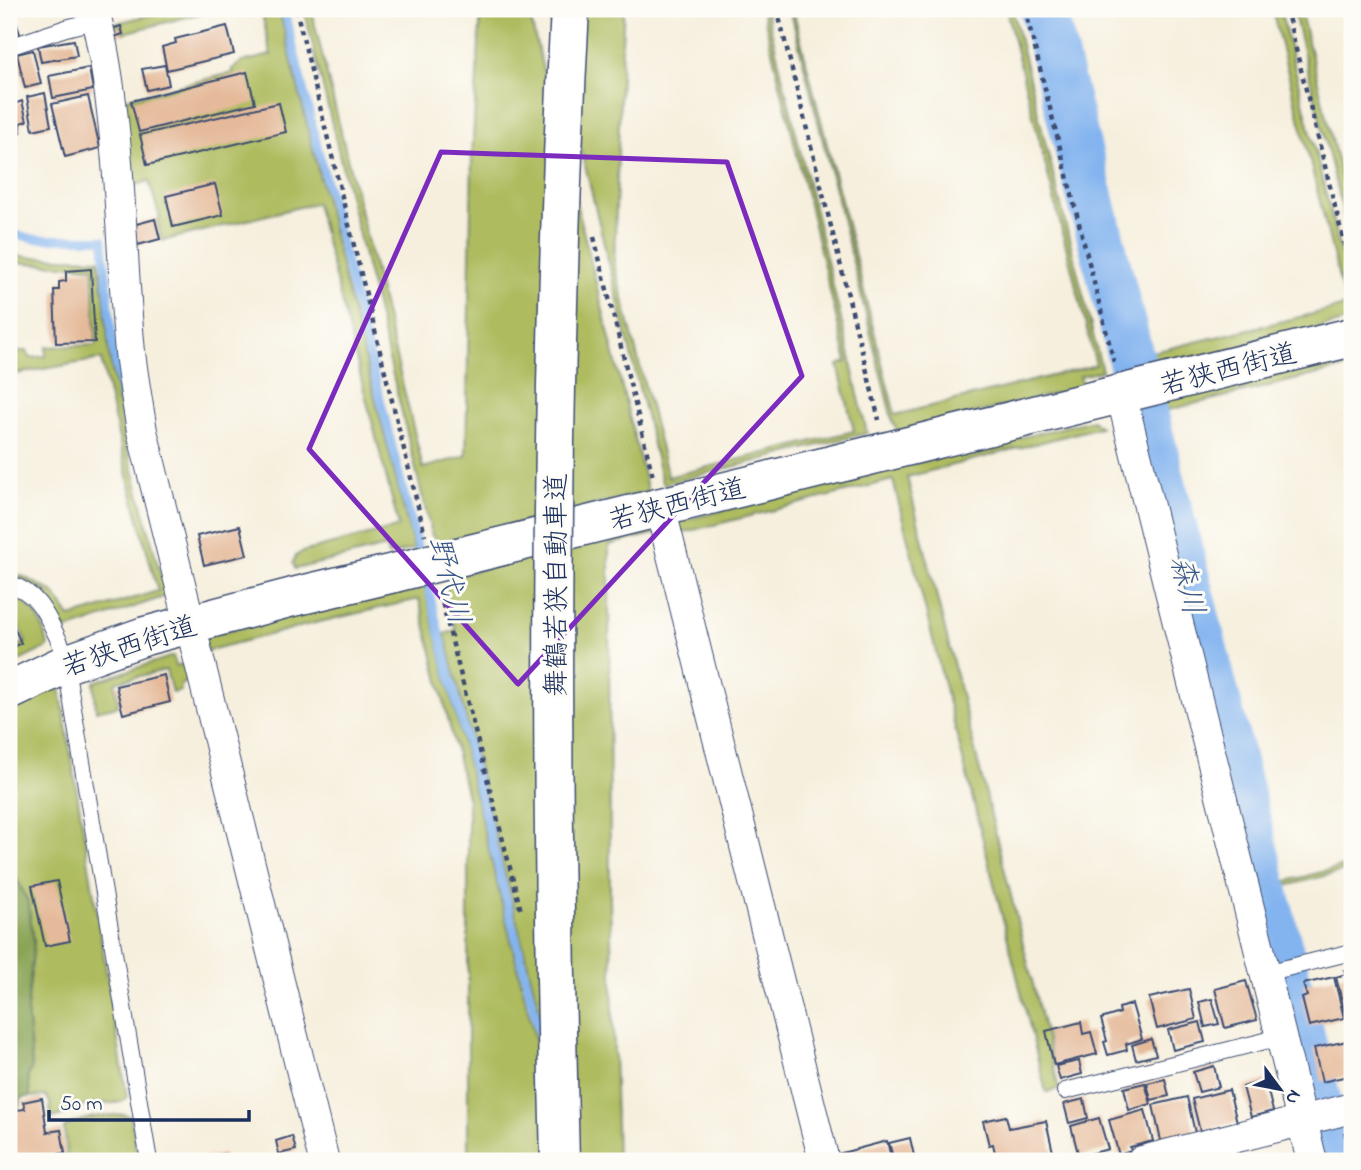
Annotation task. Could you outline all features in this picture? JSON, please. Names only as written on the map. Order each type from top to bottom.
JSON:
[{"type":"main road","name":"舞鶴若狭自動車道","points":[[560,1161],[554,909],[554,607],[563,140],[570,9]]},
{"type":"main road","name":"若狭西街道","points":[[9,691],[66,664],[145,636],[190,624],[1352,337]]},
{"type":"street","points":[[95,14],[108,77],[130,353],[151,471],[324,1161]]},
{"type":"street","points":[[1134,390],[1277,970],[1281,1037],[1323,1115],[1312,1161]]},
{"type":"street","points":[[660,507],[824,1161]]},
{"type":"street","points":[[1142,1161],[1323,1115]]},
{"type":"lane","points":[[9,47],[66,28],[95,14]]},
{"type":"lane","points":[[9,584],[31,594],[38,602],[63,649],[149,1161]]},
{"type":"lane","points":[[1277,970],[1352,952]]},
{"type":"lane","points":[[1065,1091],[1281,1037]]},
{"type":"path","points":[[777,9],[887,451]]},
{"type":"path","points":[[1025,9],[1134,390]]},
{"type":"path","points":[[1286,9],[1352,275]]},
{"type":"path","points":[[591,224],[660,507]]},
{"type":"highlighted area","points":[[441,152],[727,162],[802,376],[518,684],[309,449]]},
{"type":"green space","points":[[175,9],[218,9],[124,33],[122,26],[112,28],[112,24]]},
{"type":"green space","points":[[261,9],[279,9],[414,549],[388,555],[386,547],[295,569],[293,562],[302,552],[399,527],[316,203],[162,241],[157,220],[160,218],[149,181],[129,187],[121,100],[232,73],[232,69],[242,62],[271,55]]},
{"type":"green space","points":[[304,9],[311,9],[423,468],[466,456],[472,156],[481,9],[528,9],[648,492],[441,542],[432,536]]},
{"type":"green space","points":[[547,9],[624,9],[614,264],[668,477],[854,431],[838,365],[847,362],[762,9],[766,9],[867,433],[664,484],[662,482]]},
{"type":"green space","points":[[790,9],[793,9],[895,415],[1096,365],[1006,9],[1012,9],[1102,371],[1080,376],[1082,383],[1078,388],[898,432],[893,423]]},
{"type":"green space","points":[[1050,9],[1054,9],[1141,355],[1346,306],[1272,9],[1280,9],[1352,299],[1351,320],[1148,371],[1136,350]]},
{"type":"green space","points":[[1293,9],[1300,9],[1352,221],[1352,249]]},
{"type":"green space","points":[[9,254],[99,259],[109,355],[125,440],[166,596],[67,630],[63,628],[47,593],[16,577],[22,576],[53,592],[70,617],[158,591],[101,359],[9,375],[9,351],[27,351],[30,358],[46,356],[46,347],[96,345],[93,267],[9,262]]},
{"type":"green space","points":[[1352,355],[1352,366],[1156,413],[1156,425],[1272,885],[1352,864],[1352,869],[1270,890],[1153,425],[1152,403]]},
{"type":"green space","points":[[1092,420],[1100,427],[907,477],[1059,1089],[1046,1092],[893,480],[682,533],[672,523]]},
{"type":"green space","points":[[660,525],[658,533],[609,545],[610,900],[617,1161],[577,1161],[445,634],[456,630],[446,589],[453,576]]},
{"type":"green space","points":[[424,585],[565,1161],[468,1161],[468,801],[419,599],[206,651],[204,636]]},
{"type":"green space","points":[[9,594],[31,608],[44,630],[48,647],[9,666],[9,651],[26,642],[9,605]]},
{"type":"green space","points":[[173,656],[176,666],[183,664],[187,682],[181,684],[181,691],[172,693],[166,670],[115,682],[118,706],[96,711],[94,682]]},
{"type":"green space","points":[[59,682],[127,1097],[121,1102],[85,1106],[51,1118],[50,1102],[45,1096],[30,1097],[28,1076],[32,1066],[27,1009],[34,942],[28,902],[9,867],[9,706]]},
{"type":"green space","points":[[9,867],[28,902],[34,942],[27,1009],[32,1066],[28,1076],[30,1097],[22,1098],[19,1107],[9,1109]]},
{"type":"green space","points":[[124,1114],[131,1117],[138,1161],[22,1161],[67,1155],[64,1128],[85,1119]]},
{"type":"building","points":[[9,9],[12,9],[21,37],[9,40]]},
{"type":"building","points":[[121,26],[123,34],[114,37],[111,29]]},
{"type":"building","points":[[227,26],[234,54],[167,70],[162,47],[176,43],[175,39]]},
{"type":"building","points":[[74,40],[77,56],[41,62],[38,46]]},
{"type":"building","points":[[33,50],[41,84],[25,88],[17,54]]},
{"type":"building","points":[[165,65],[169,85],[147,90],[142,69]]},
{"type":"building","points":[[89,68],[93,90],[53,98],[49,76]]},
{"type":"building","points":[[247,72],[255,103],[139,132],[131,101]]},
{"type":"building","points":[[9,87],[14,104],[22,101],[27,121],[20,123],[21,132],[9,135]]},
{"type":"building","points":[[45,93],[51,126],[33,130],[27,97]]},
{"type":"building","points":[[88,96],[100,148],[65,157],[52,104]]},
{"type":"building","points":[[279,103],[286,132],[147,165],[140,135]]},
{"type":"building","points":[[215,184],[223,215],[173,227],[166,196]]},
{"type":"building","points":[[155,219],[160,239],[138,245],[133,225]]},
{"type":"building","points":[[91,269],[95,342],[56,343],[54,290],[59,290],[59,282],[66,281],[66,271]]},
{"type":"building","points":[[240,526],[247,555],[204,565],[197,536]]},
{"type":"building","points":[[9,616],[21,643],[9,649]]},
{"type":"building","points":[[164,675],[170,702],[123,714],[116,686]]},
{"type":"building","points":[[57,881],[70,941],[45,946],[32,886]]},
{"type":"building","points":[[1352,969],[1352,1017],[1346,1018],[1336,977],[1346,974],[1344,970]]},
{"type":"building","points":[[1334,977],[1344,1018],[1309,1026],[1302,998],[1307,996],[1303,984]]},
{"type":"building","points":[[1246,981],[1257,1020],[1225,1028],[1215,989]]},
{"type":"building","points":[[1189,989],[1196,1019],[1157,1029],[1149,998]]},
{"type":"building","points":[[1212,999],[1219,1024],[1205,1027],[1199,1002]]},
{"type":"building","points":[[1132,1004],[1142,1039],[1126,1044],[1127,1050],[1108,1055],[1101,1019],[1120,1013],[1119,1008]]},
{"type":"building","points":[[1081,1022],[1083,1034],[1091,1032],[1097,1054],[1054,1065],[1046,1031]]},
{"type":"building","points":[[1200,1022],[1205,1042],[1173,1050],[1168,1030]]},
{"type":"building","points":[[1151,1039],[1156,1055],[1136,1060],[1132,1045]]},
{"type":"building","points":[[1352,1040],[1352,1075],[1322,1082],[1314,1048]]},
{"type":"building","points":[[1079,1061],[1082,1074],[1060,1080],[1056,1066]]},
{"type":"building","points":[[1214,1066],[1219,1087],[1199,1092],[1193,1072]]},
{"type":"building","points":[[1165,1079],[1169,1096],[1151,1100],[1147,1083]]},
{"type":"building","points":[[1265,1080],[1273,1111],[1251,1117],[1243,1087]]},
{"type":"building","points":[[1145,1083],[1151,1104],[1129,1110],[1124,1088]]},
{"type":"building","points":[[1229,1090],[1237,1122],[1200,1131],[1192,1099]]},
{"type":"building","points":[[1187,1097],[1195,1133],[1161,1141],[1153,1105]]},
{"type":"building","points":[[42,1098],[47,1132],[61,1130],[65,1153],[18,1160],[17,1157],[12,1158],[9,1111],[25,1109],[23,1102]]},
{"type":"building","points":[[1084,1099],[1088,1118],[1069,1123],[1064,1104]]},
{"type":"building","points":[[1145,1110],[1153,1141],[1130,1147],[1131,1151],[1119,1155],[1109,1120]]},
{"type":"building","points":[[1006,1116],[1009,1128],[1046,1121],[1055,1161],[997,1161],[993,1144],[989,1145],[983,1121]]},
{"type":"building","points":[[1099,1118],[1108,1149],[1079,1157],[1071,1126]]},
{"type":"building","points":[[1352,1131],[1352,1161],[1351,1161],[1344,1133]]},
{"type":"building","points":[[292,1136],[296,1150],[279,1154],[276,1141]]},
{"type":"building","points":[[910,1138],[915,1160],[894,1161],[889,1143]]},
{"type":"building","points":[[887,1141],[892,1161],[840,1161],[838,1154]]},
{"type":"building","points":[[1241,1152],[1243,1161],[1209,1161],[1209,1160]]},
{"type":"building","points":[[224,1154],[225,1161],[194,1161],[194,1160]]},
{"type":"waterway","name":"野代川","points":[[284,9],[420,556]]},
{"type":"waterway","name":"森川","points":[[1043,9],[1333,1161]]},
{"type":"waterway","name":"野代川","points":[[9,233],[36,239],[103,239],[114,354],[122,399]]},
{"type":"waterway","name":"野代川","points":[[425,575],[540,1035]]}]
